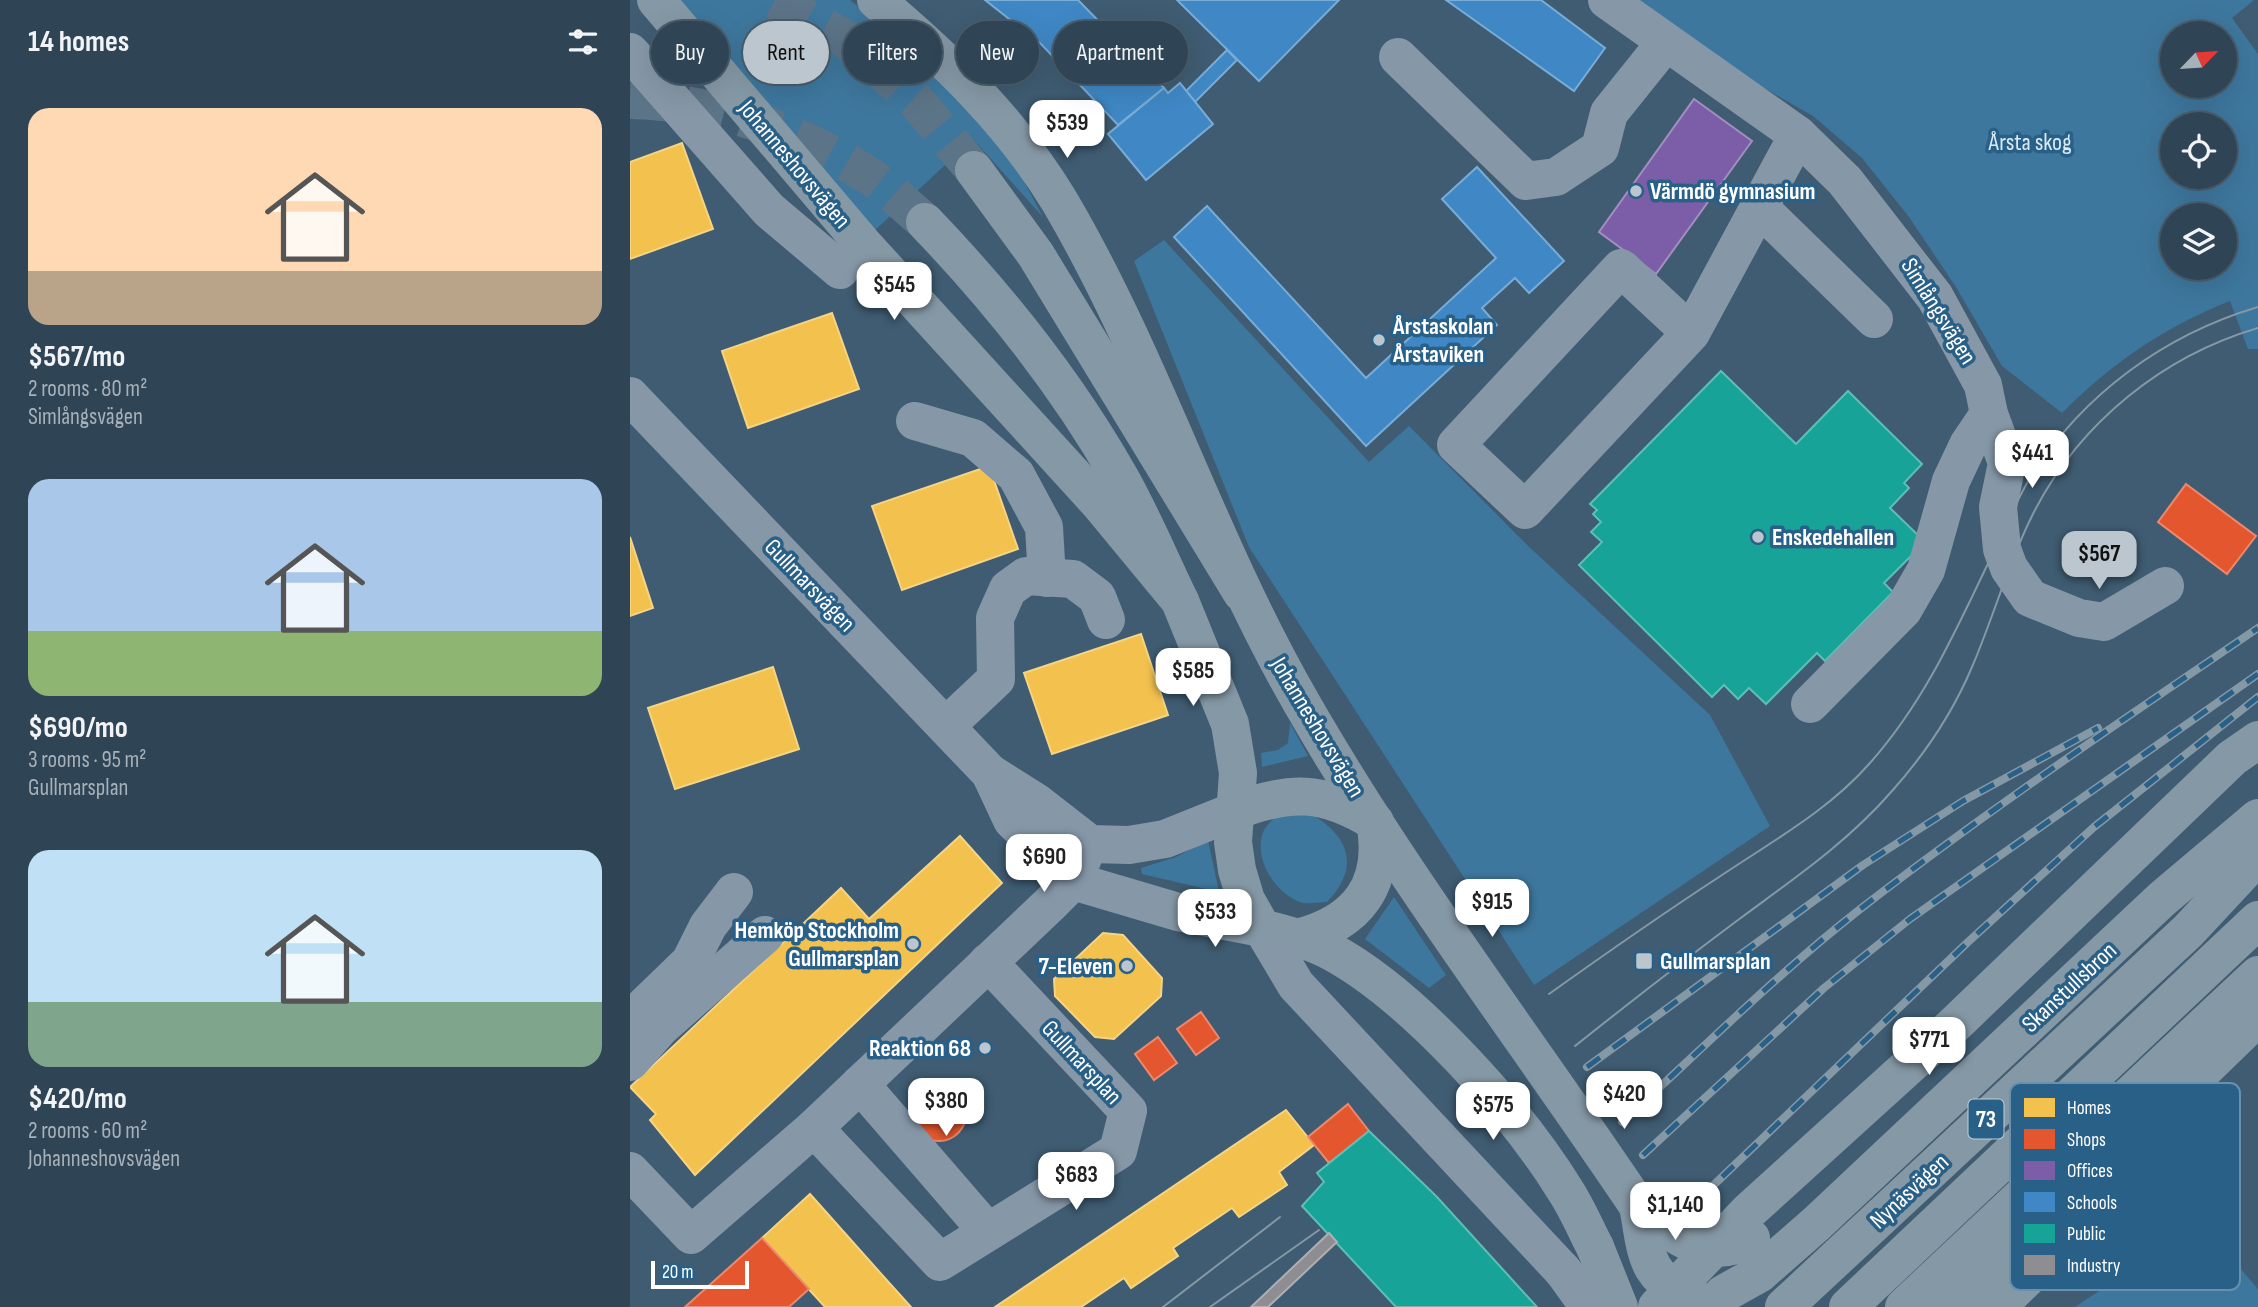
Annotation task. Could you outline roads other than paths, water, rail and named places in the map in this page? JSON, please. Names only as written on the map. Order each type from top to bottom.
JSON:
[{"type":"main road","name":"Johanneshovsvägen","points":[[656,0],[863,244],[1099,503],[1181,601],[1230,724],[1238,773],[1235,811]]},
{"type":"main road","name":"Johanneshovsvägen","points":[[876,0],[935,50],[988,104],[1059,200],[1158,397],[1242,593],[1301,703],[1375,822],[1638,1206],[1653,1270],[1663,1283],[1699,1299],[1768,1307]]},
{"type":"main road","points":[[974,170],[1036,255],[1242,593]]},
{"type":"main road","points":[[925,222],[984,283],[1059,382],[1120,477],[1181,601]]},
{"type":"main road","points":[[1657,1307],[1751,1210],[1954,1025],[2232,758],[2258,740]]},
{"type":"main road","points":[[1638,1206],[1671,1233],[1700,1246],[1728,1250],[1751,1238],[2258,768]]},
{"type":"main road","points":[[1280,933],[1331,927],[1356,908],[1366,895],[1379,859],[1375,822],[1332,800],[1296,794],[1267,799],[1235,811],[1233,842],[1237,870],[1246,900],[1280,933],[1355,966],[1445,1043],[1542,1156],[1566,1191],[1595,1247],[1619,1307]]},
{"type":"main road","name":"Skanstullsbron","points":[[1699,1299],[1759,1274],[1816,1224],[2162,899],[2258,818]]},
{"type":"main road","name":"Nynäsvägen","points":[[2025,1083],[2188,931],[2258,856]]},
{"type":"main road","name":"Nynäsvägen","points":[[2088,1083],[2220,960],[2258,920]]},
{"type":"main road","points":[[2143,1083],[2258,975]]},
{"type":"main road","points":[[2190,1083],[2258,1017]]},
{"type":"main road","points":[[2228,1083],[2258,1054]]},
{"type":"main road","name":"Nynäsvägen","points":[[1784,1307],[2010,1097]]},
{"type":"main road","name":"Nynäsvägen","points":[[1848,1307],[2010,1156]]},
{"type":"main road","points":[[1904,1307],[2010,1208]]},
{"type":"main road","points":[[1951,1307],[2010,1253]]},
{"type":"main road","points":[[1997,1307],[2015,1290]]},
{"type":"street","name":"Simlångsvägen","points":[[1607,0],[1798,135],[1853,191],[1935,297],[1973,361],[1983,384],[1989,414],[2007,463],[1998,506],[2002,549],[2009,568],[2030,598],[2079,618],[2104,622],[2165,586]]},
{"type":"street","points":[[1398,57],[1526,181],[1556,177],[1600,148],[1608,113],[1666,42]]},
{"type":"street","points":[[630,52],[769,210],[841,271]]},
{"type":"street","points":[[1691,333],[1621,268],[1456,445],[1525,510],[1691,333],[1798,135]]},
{"type":"street","points":[[1759,207],[1874,319]]},
{"type":"street","name":"Gullmarsvägen","points":[[630,396],[990,773],[1036,802],[1090,844]]},
{"type":"street","points":[[1810,704],[1903,610],[1926,570],[1951,481],[1968,445],[1989,414]]},
{"type":"street","points":[[915,421],[973,438],[1016,475],[1044,527],[1047,578]]},
{"type":"street","points":[[946,726],[996,679],[995,618],[1008,589],[1026,576],[1073,579],[1097,597],[1106,620]]},
{"type":"street","name":"Gullmarsvägen","points":[[990,773],[1012,820],[1073,881],[1178,912],[1280,933]]},
{"type":"street","points":[[630,1171],[691,1236],[814,1128],[1073,881],[1090,844],[1129,845],[1165,839],[1235,811]]},
{"type":"street","points":[[630,1020],[690,962],[708,926],[734,892]]},
{"type":"street","points":[[1280,933],[1296,985],[1563,1271],[1589,1307]]},
{"type":"street","points":[[630,1062],[661,1027],[765,935]]},
{"type":"street","name":"Gullmarsplan","points":[[814,1128],[940,1262],[1118,1151],[1128,1111],[988,962]]},
{"type":"street","points":[[860,1084],[988,1232]]},
{"type":"tunnel","points":[[775,0],[844,38],[917,102],[974,170]]},
{"type":"tunnel","points":[[630,100],[694,106],[756,122],[786,133],[871,177],[925,222]]},
{"type":"tram line","points":[[1549,994],[1654,920],[1798,825],[1854,780],[1890,739],[1925,687],[2025,487],[2051,448],[2101,394],[2159,351],[2223,319],[2258,307]]},
{"type":"tram line","points":[[1575,1046],[1819,860],[1875,810],[1916,762],[1956,700],[1980,648],[2009,568],[2035,510],[2076,448],[2128,396],[2158,375],[2223,340],[2258,328]]},
{"type":"tram line","points":[[1163,1307],[1280,1217]]},
{"type":"tram line","points":[[1210,1307],[1319,1230]]},
{"type":"railway","points":[[1622,1122],[1768,987],[1859,910],[2007,801],[2258,628]]},
{"type":"railway","points":[[1643,1155],[1824,988],[1910,919],[2258,674]]},
{"type":"railway","points":[[1699,1199],[1968,942],[2094,827],[2258,697]]},
{"type":"railway","points":[[1587,1067],[1863,865],[1963,801],[2098,728]]},
{"type":"place","name":"Värmdö gymnasium","points":[[1636,191]]},
{"type":"place","name":"Årstaskolan Årstaviken","points":[[1379,340]]},
{"type":"place","name":"Enskedehallen","points":[[1758,537]]},
{"type":"place","name":"Hemköp Stockholm Gullmarsplan","points":[[913,944]]},
{"type":"place","name":"Gullmarsplan","points":[[1644,961]]},
{"type":"place","name":"7-Eleven","points":[[1127,966]]},
{"type":"place","name":"Reaktion 68","points":[[985,1048]]},
{"type":"park label","name":"Årsta skog","points":[[2030,142]]}]
